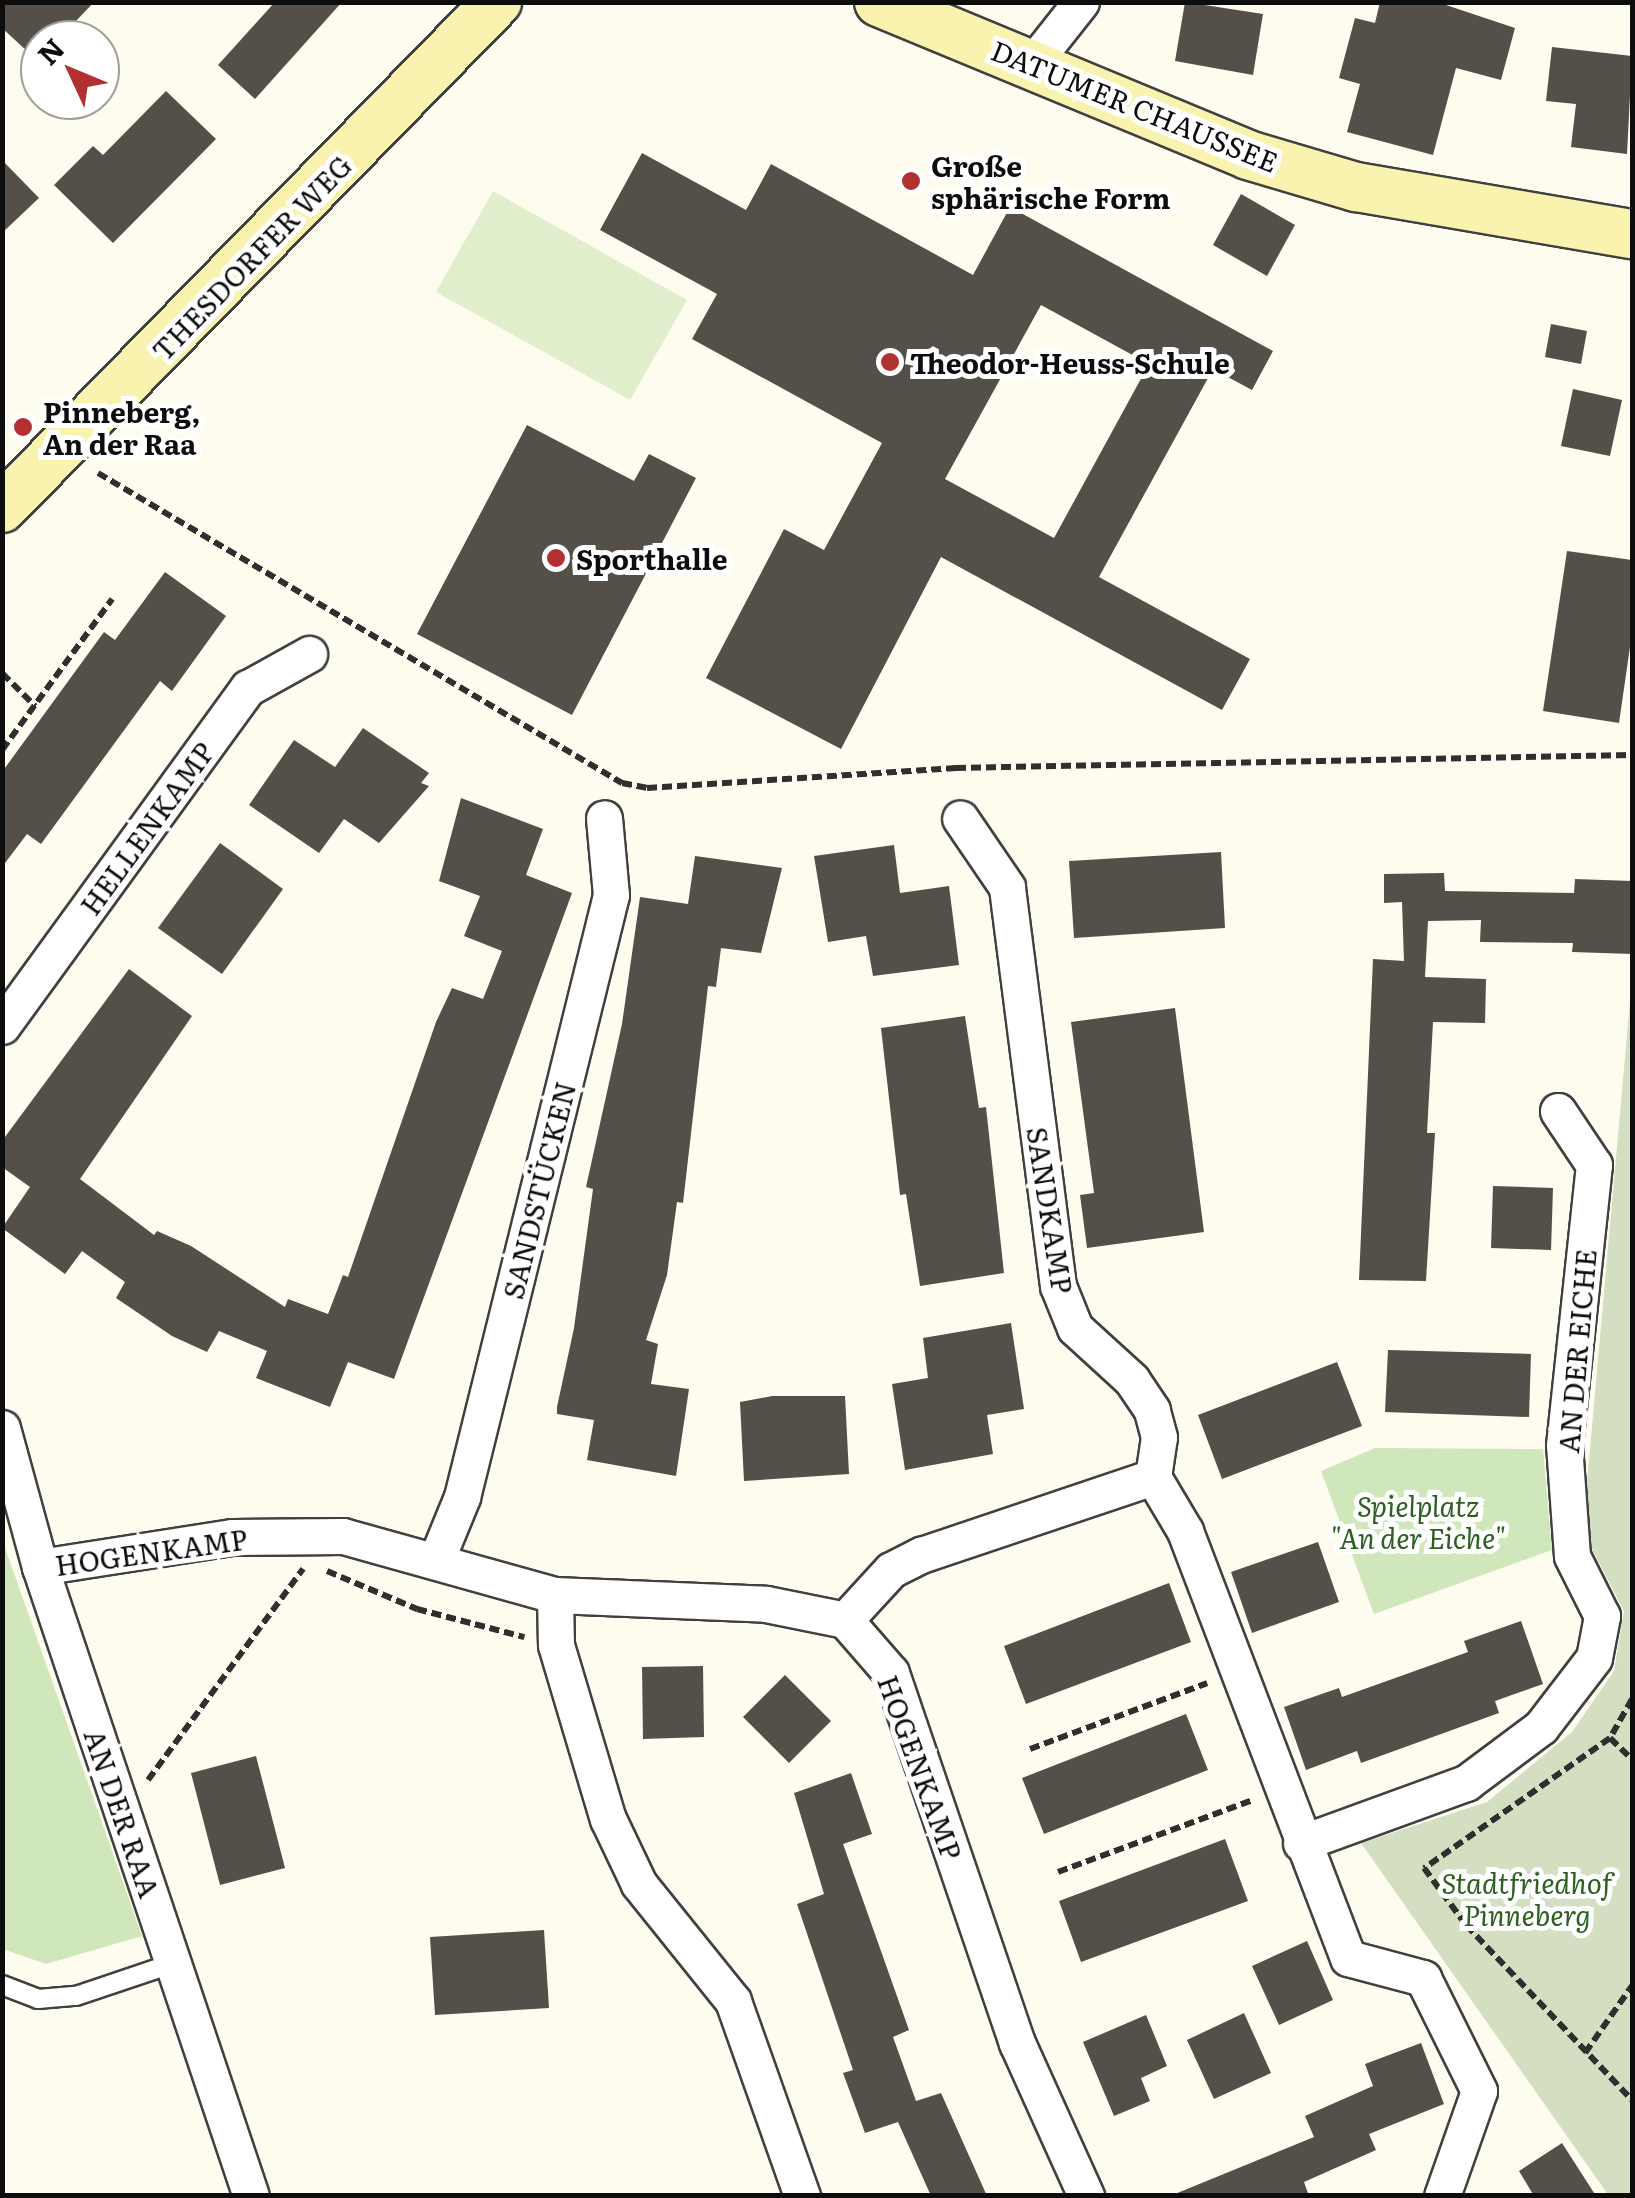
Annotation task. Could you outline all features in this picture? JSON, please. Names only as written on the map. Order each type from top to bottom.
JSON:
[{"type":"street","name":"THESDORFER WEG","points":[[2,508],[497,2]]},
{"type":"street","name":"DATUMER CHAUSSEE","points":[[878,2],[1248,155],[1356,187],[1632,234]]},
{"type":"street","points":[[1032,64],[1081,2]]},
{"type":"street","name":"HELLENKAMP","points":[[2,1026],[248,688],[309,654]]},
{"type":"street","name":"SANDSTÜCKEN","points":[[437,1558],[462,1497],[611,894],[604,818]]},
{"type":"street","name":"SANDKAMP","points":[[960,818],[1007,887],[1058,1286],[1075,1328],[1132,1380],[1152,1410],[1159,1438],[1153,1478]]},
{"type":"street","name":"AN DER EICHE","points":[[1302,1843],[1466,1784],[1541,1728],[1594,1658],[1602,1616],[1572,1556],[1564,1445],[1594,1165],[1558,1112]]},
{"type":"street","name":"AN DER RAA","points":[[2,1428],[40,1568],[251,2196]]},
{"type":"street","points":[[845,1620],[891,1570],[921,1555],[1153,1478],[1185,1532],[1348,1958],[1423,1978],[1479,2091],[1442,2196]]},
{"type":"street","name":"HOGENKAMP","points":[[40,1568],[267,1534],[343,1536],[437,1558],[555,1594],[766,1604],[845,1620],[891,1673],[1016,2043],[1086,2196]]},
{"type":"street","points":[[555,1594],[556,1645],[608,1819],[639,1884],[733,2001],[802,2196]]},
{"type":"lane","points":[[2,1986],[38,1999],[76,1996],[174,1963]]},
{"type":"path","points":[[98,473],[622,783],[647,788],[956,768],[1632,755]]},
{"type":"path","points":[[2,750],[112,600]]},
{"type":"path","points":[[2,674],[35,706]]},
{"type":"path","points":[[267,1534],[307,1563],[417,1609],[556,1645]]},
{"type":"path","points":[[118,1799],[140,1792],[307,1563]]},
{"type":"path","points":[[1030,1750],[1236,1672]]},
{"type":"path","points":[[1632,1699],[1610,1738],[1424,1868],[1466,1925],[1632,2100]]},
{"type":"path","points":[[1610,1738],[1632,1759]]},
{"type":"path","points":[[1058,1872],[1281,1790]]},
{"type":"path","points":[[1584,2053],[1632,1986]]},
{"type":"green space","points":[[493,191],[687,300],[630,400],[436,292]]},
{"type":"green space","name":"Stadtfriedhof Pinneberg","points":[[1632,979],[1632,2195],[1609,2196],[1361,1843],[1487,1802],[1572,1732],[1614,1671],[1624,1611],[1591,1547],[1586,1494]]},
{"type":"green space","name":"Spielplatz \"An der Eiche\"","points":[[1375,1448],[1543,1449],[1552,1550],[1374,1614],[1321,1471]]},
{"type":"green space","points":[[3,1542],[142,1936],[46,1964],[3,1949]]},
{"type":"building","points":[[2,2],[94,2],[77,20],[20,20],[20,45],[2,28]]},
{"type":"building","points":[[275,2],[342,2],[255,99],[218,65]]},
{"type":"building","points":[[1185,2],[1263,14],[1253,75],[1175,61]]},
{"type":"building","points":[[1380,2],[1437,2],[1515,28],[1501,80],[1456,68],[1433,155],[1347,132],[1360,84],[1339,78],[1355,18],[1375,23]]},
{"type":"building","points":[[1552,47],[1632,56],[1627,154],[1571,147],[1576,104],[1546,101]]},
{"type":"building","points":[[166,91],[216,139],[113,243],[54,185],[93,146],[103,155]]},
{"type":"building","points":[[642,153],[746,210],[771,164],[973,275],[1010,207],[1273,351],[1252,390],[1213,369],[1099,577],[1250,659],[1222,710],[941,557],[841,749],[706,678],[784,529],[824,550],[882,443],[692,339],[717,294],[600,230]],"holes":[[[1041,305],[1149,364],[1054,538],[945,479]]]},
{"type":"building","points":[[2,160],[39,198],[2,233]]},
{"type":"building","points":[[1241,194],[1295,225],[1267,276],[1213,245]]},
{"type":"building","points":[[1551,324],[1587,331],[1581,364],[1545,357]]},
{"type":"building","points":[[1573,389],[1622,400],[1610,456],[1561,446]]},
{"type":"building","name":"Sporthalle","points":[[527,425],[634,481],[649,454],[696,478],[572,715],[417,634]]},
{"type":"building","points":[[1567,551],[1632,560],[1632,633],[1619,723],[1543,711]]},
{"type":"building","points":[[165,572],[226,616],[172,691],[160,681],[41,844],[27,834],[2,867],[2,772],[104,632],[115,640]]},
{"type":"building","points":[[363,728],[429,773],[421,783],[429,786],[379,843],[344,819],[319,853],[249,805],[294,740],[335,767]]},
{"type":"building","points":[[461,798],[543,829],[526,875],[572,893],[394,1379],[348,1362],[330,1407],[256,1378],[267,1351],[219,1331],[207,1352],[172,1336],[116,1298],[125,1282],[82,1251],[65,1274],[2,1228],[30,1187],[2,1167],[2,1141],[129,969],[192,1016],[80,1179],[154,1235],[157,1231],[191,1246],[285,1307],[288,1299],[328,1314],[343,1275],[348,1277],[436,1022],[452,988],[483,999],[502,951],[464,936],[480,896],[439,881]]},
{"type":"building","points":[[220,843],[283,889],[222,974],[158,928]]},
{"type":"building","points":[[894,845],[900,893],[949,886],[959,965],[873,976],[866,936],[828,942],[814,856]]},
{"type":"building","points":[[1221,852],[1225,928],[1074,938],[1069,861]]},
{"type":"building","points":[[695,856],[782,868],[761,953],[721,948],[716,987],[708,986],[683,1203],[677,1202],[667,1275],[646,1340],[658,1344],[651,1384],[689,1389],[676,1476],[587,1460],[594,1420],[557,1414],[557,1407],[574,1328],[593,1189],[586,1187],[622,1024],[640,897],[688,904]]},
{"type":"building","points":[[1444,873],[1445,891],[1574,893],[1575,879],[1632,881],[1632,954],[1572,952],[1573,943],[1480,942],[1481,920],[1428,921],[1425,977],[1486,979],[1485,1023],[1433,1022],[1427,1133],[1435,1133],[1426,1281],[1359,1280],[1373,959],[1404,961],[1402,902],[1384,903],[1384,874]]},
{"type":"building","points":[[1175,1008],[1204,1232],[1087,1248],[1080,1195],[1094,1193],[1071,1022]]},
{"type":"building","points":[[965,1016],[979,1108],[986,1107],[1004,1273],[920,1286],[906,1194],[900,1195],[881,1028]]},
{"type":"building","points":[[1493,1186],[1553,1188],[1551,1250],[1491,1248]]},
{"type":"building","points":[[1011,1323],[1024,1409],[987,1415],[993,1454],[905,1470],[892,1384],[928,1378],[923,1338]]},
{"type":"building","points":[[1388,1350],[1531,1354],[1529,1417],[1385,1412]]},
{"type":"building","points":[[1337,1362],[1362,1426],[1222,1479],[1198,1415]]},
{"type":"building","points":[[772,1396],[845,1396],[849,1474],[744,1481],[740,1402]]},
{"type":"building","points":[[1318,1542],[1339,1602],[1252,1633],[1231,1572]]},
{"type":"building","points":[[1169,1583],[1191,1642],[1026,1704],[1004,1646]]},
{"type":"building","points":[[1521,1621],[1543,1684],[1495,1701],[1499,1713],[1361,1763],[1357,1751],[1306,1770],[1284,1707],[1339,1688],[1342,1697],[1468,1652],[1464,1641]]},
{"type":"building","points":[[703,1666],[704,1737],[643,1739],[642,1667]]},
{"type":"building","points":[[785,1675],[831,1721],[789,1763],[743,1717]]},
{"type":"building","points":[[1186,1714],[1208,1770],[1044,1834],[1022,1778]]},
{"type":"building","points":[[256,1756],[285,1868],[220,1885],[191,1773]]},
{"type":"building","points":[[851,1773],[872,1834],[843,1844],[909,2030],[893,2037],[916,2101],[941,2093],[987,2196],[931,2196],[898,2122],[865,2133],[843,2073],[853,2070],[797,1904],[824,1894],[794,1793]]},
{"type":"building","points":[[1225,1839],[1248,1901],[1081,1962],[1059,1901]]},
{"type":"building","points":[[544,1930],[549,2008],[435,2015],[430,1937]]},
{"type":"building","points":[[1307,1941],[1333,2000],[1279,2025],[1252,1966]]},
{"type":"building","points":[[1244,2013],[1271,2073],[1214,2099],[1187,2040]]},
{"type":"building","points":[[1146,2015],[1167,2066],[1141,2078],[1150,2101],[1114,2116],[1083,2042]]},
{"type":"building","points":[[1421,2043],[1444,2104],[1369,2134],[1376,2150],[1304,2182],[1309,2196],[1170,2196],[1314,2137],[1305,2116],[1373,2086],[1365,2064]]},
{"type":"building","points":[[1562,2143],[1596,2196],[1534,2196],[1519,2171]]},
{"type":"place","name":"Große sphärische Form","points":[[911,181]]},
{"type":"place","name":"Theodor-Heuss-Schule","points":[[890,362]]},
{"type":"place","name":"Pinneberg, An der Raa","points":[[23,427]]},
{"type":"place","name":"Sporthalle","points":[[556,558]]}]
